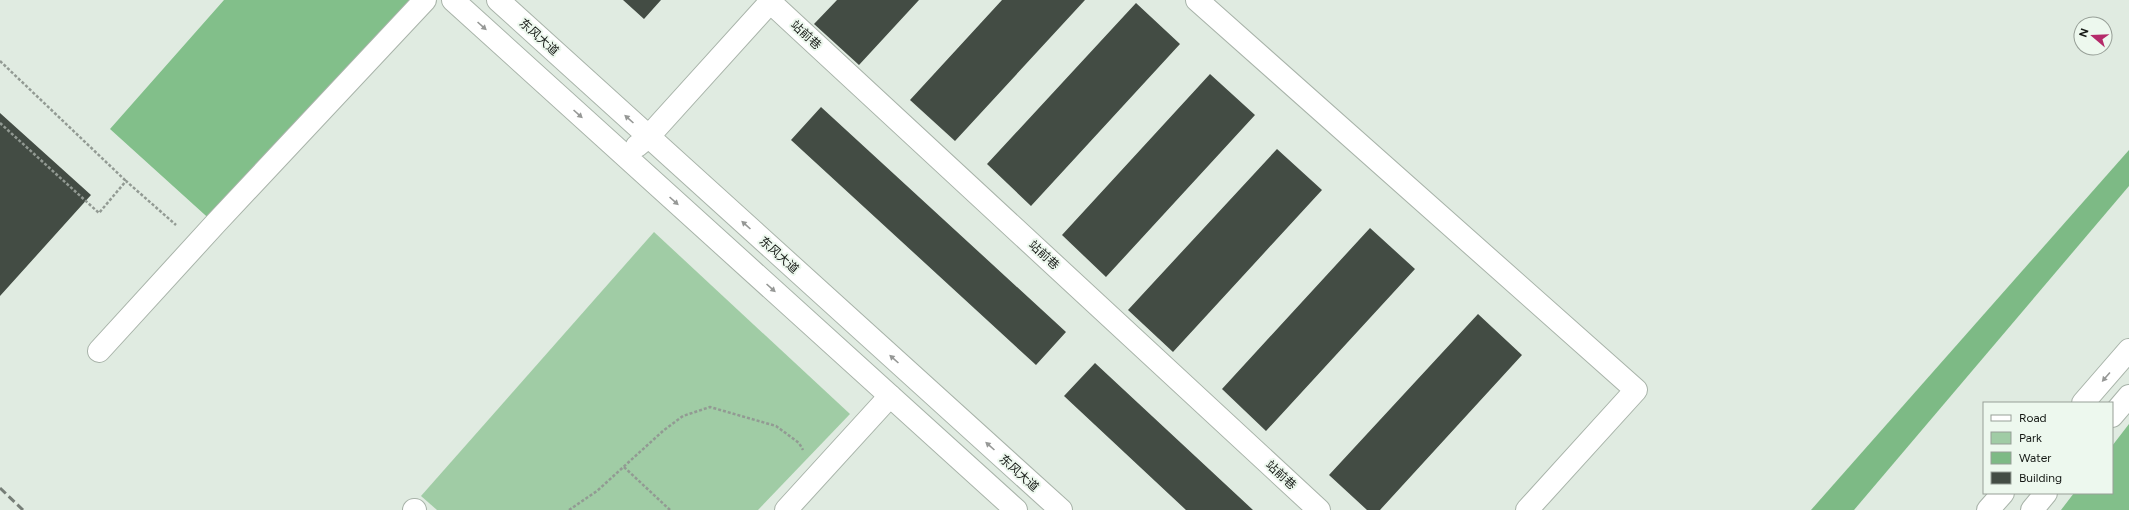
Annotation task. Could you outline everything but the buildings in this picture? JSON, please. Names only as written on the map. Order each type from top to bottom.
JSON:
[{"type":"street","points":[[99,352],[198,243],[424,0]]},
{"type":"street","points":[[453,0],[1016,510]]},
{"type":"street","name":"东风大道","points":[[498,0],[1061,510]]},
{"type":"street","points":[[1197,0],[1636,390],[1527,510]]},
{"type":"street","points":[[624,156],[648,136],[770,1]]},
{"type":"street","name":"站前巷","points":[[770,1],[1319,510]]},
{"type":"street","points":[[2084,402],[2129,350]]},
{"type":"street","points":[[786,510],[890,396]]},
{"type":"street","points":[[2113,415],[2129,396]]},
{"type":"street","points":[[1988,510],[2002,494]]},
{"type":"street","points":[[2032,510],[2045,494]]},
{"type":"path","points":[[0,61],[126,181],[198,243]]},
{"type":"path","points":[[0,123],[99,213],[126,181]]},
{"type":"path","points":[[569,510],[597,491],[664,430],[683,416],[710,407],[776,426],[799,443],[820,473]]},
{"type":"path","points":[[624,467],[670,510]]},
{"type":"green space","points":[[654,232],[850,414],[758,510],[437,510],[421,496]]},
{"type":"shaded area","points":[[224,0],[425,0],[215,224],[110,129]]},
{"type":"shaded area","points":[[2129,424],[2129,510],[2061,510],[2073,494],[2113,494],[2113,445]]},
{"type":"water","points":[[2129,150],[2129,186],[1854,510],[1811,510]]},
{"type":"railway","points":[[0,488],[23,510]]}]
